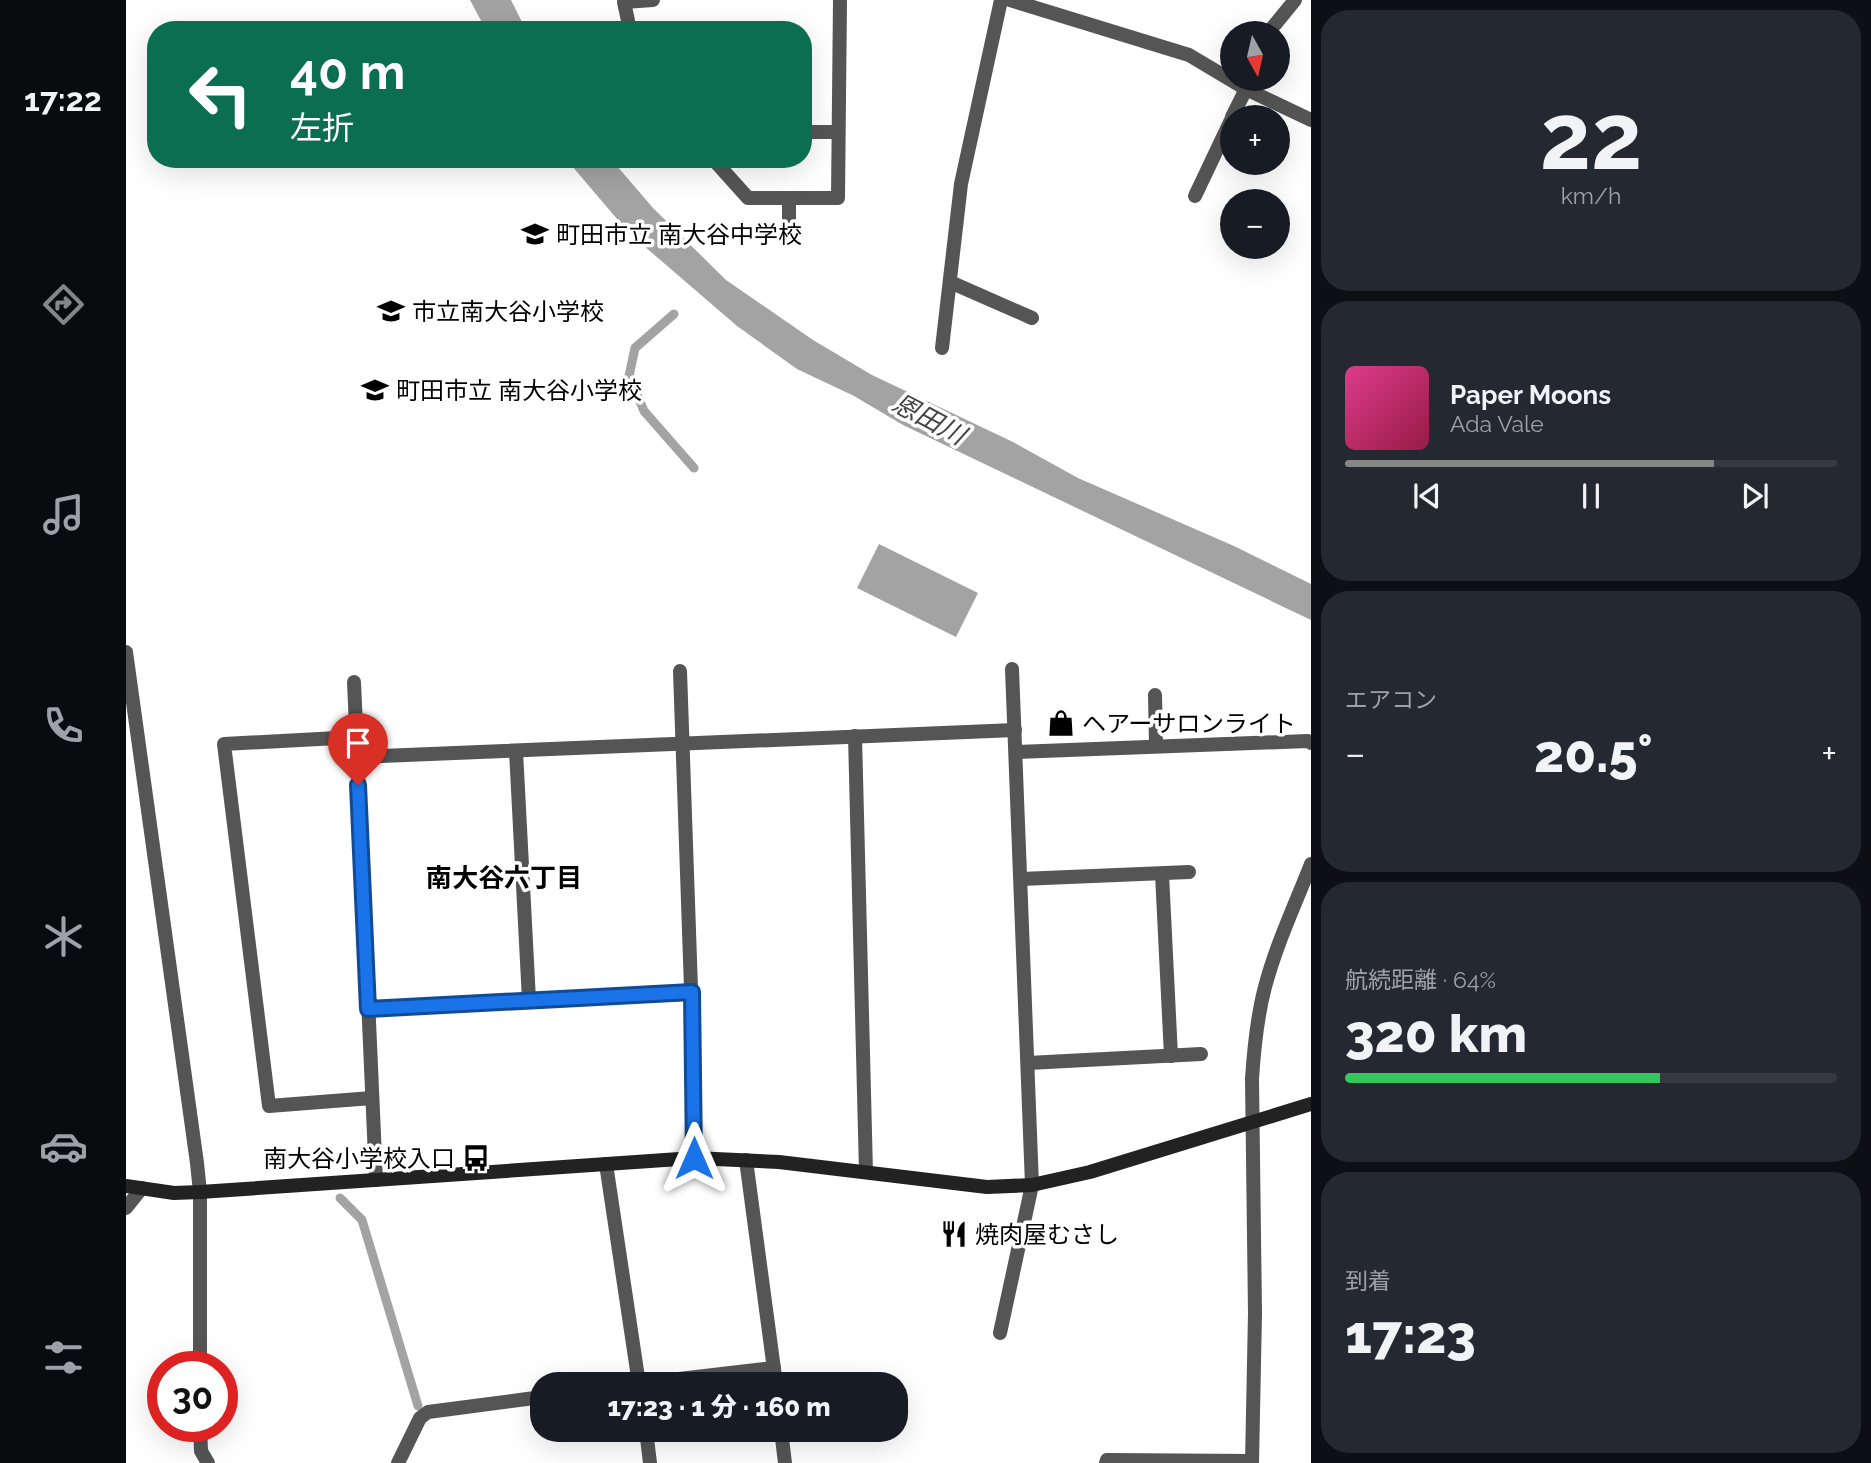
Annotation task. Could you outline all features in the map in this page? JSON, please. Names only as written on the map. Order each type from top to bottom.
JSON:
[{"type":"street","points":[[628,21],[624,2],[653,0]]},
{"type":"street","points":[[721,168],[748,198],[838,198],[840,0]]},
{"type":"street","points":[[942,348],[961,184],[1001,0]]},
{"type":"street","points":[[1010,0],[1189,55],[1220,73]]},
{"type":"street","points":[[1278,21],[1295,0]]},
{"type":"street","points":[[1250,91],[1311,120]]},
{"type":"street","points":[[812,132],[838,132]]},
{"type":"street","points":[[1195,196],[1220,143]]},
{"type":"street","points":[[789,198],[789,235]]},
{"type":"street","points":[[950,282],[1032,318]]},
{"type":"street","points":[[126,656],[200,1192],[200,1351]]},
{"type":"street","points":[[1000,1333],[1032,1185],[1012,669]]},
{"type":"street","points":[[680,671],[692,992],[694,1158]]},
{"type":"street","points":[[354,682],[376,1180]]},
{"type":"street","points":[[1154,695],[1156,746]]},
{"type":"street","points":[[357,757],[1015,730]]},
{"type":"street","points":[[855,736],[866,1172]]},
{"type":"street","points":[[356,737],[224,744],[269,1106],[372,1098]]},
{"type":"street","points":[[1016,752],[1311,743]]},
{"type":"street","points":[[516,751],[529,1000]]},
{"type":"street","points":[[1106,1463],[1107,1460],[1252,1462],[1255,1313],[1252,1079],[1254,1048],[1264,989],[1311,864]]},
{"type":"street","points":[[1021,879],[1189,872]]},
{"type":"street","points":[[1162,874],[1171,1056]]},
{"type":"street","points":[[368,1009],[692,992]]},
{"type":"street","points":[[1028,1062],[1201,1054]]},
{"type":"street","points":[[126,1186],[174,1193],[200,1192],[694,1158],[746,1160],[987,1186],[1032,1185],[1090,1172],[1311,1104]]},
{"type":"street","points":[[746,1160],[774,1372]]},
{"type":"street","points":[[606,1164],[636,1372]]},
{"type":"street","points":[[126,1208],[142,1188]]},
{"type":"street","points":[[740,1372],[774,1368]]},
{"type":"street","points":[[398,1463],[420,1418],[428,1412],[530,1399]]},
{"type":"street","points":[[201,1442],[201,1451],[208,1463]]},
{"type":"street","points":[[647,1442],[650,1463]]},
{"type":"street","points":[[782,1442],[785,1463]]},
{"type":"water","points":[[470,0],[511,0],[522,21],[481,21]]},
{"type":"water","name":"恩田川","points":[[574,168],[619,168],[653,208],[726,280],[813,340],[872,375],[1013,442],[1078,478],[1234,546],[1311,584],[1311,620],[903,425],[854,396],[797,369],[737,326],[629,233]]},
{"type":"water","points":[[879,544],[978,593],[956,637],[857,588]]},
{"type":"waterway","points":[[674,314],[635,348],[629,376],[644,411],[694,468]]},
{"type":"waterway","points":[[340,1198],[362,1220],[418,1406]]},
{"type":"place","name":"町田市立 南大谷中学校","points":[[535,234]]},
{"type":"place","name":"市立南大谷小学校","points":[[391,311]]},
{"type":"place","name":"町田市立 南大谷小学校","points":[[375,390]]},
{"type":"place","name":"ヘアーサロンライト","points":[[1061,723]]},
{"type":"place","name":"南大谷小学校入口","points":[[476,1158]]},
{"type":"place","name":"焼肉屋むさし","points":[[954,1234]]},
{"type":"district","name":"南大谷六丁目","points":[[504,878]]},
{"type":"route","points":[[358,785],[368,1009],[692,992],[694,1158]]}]
